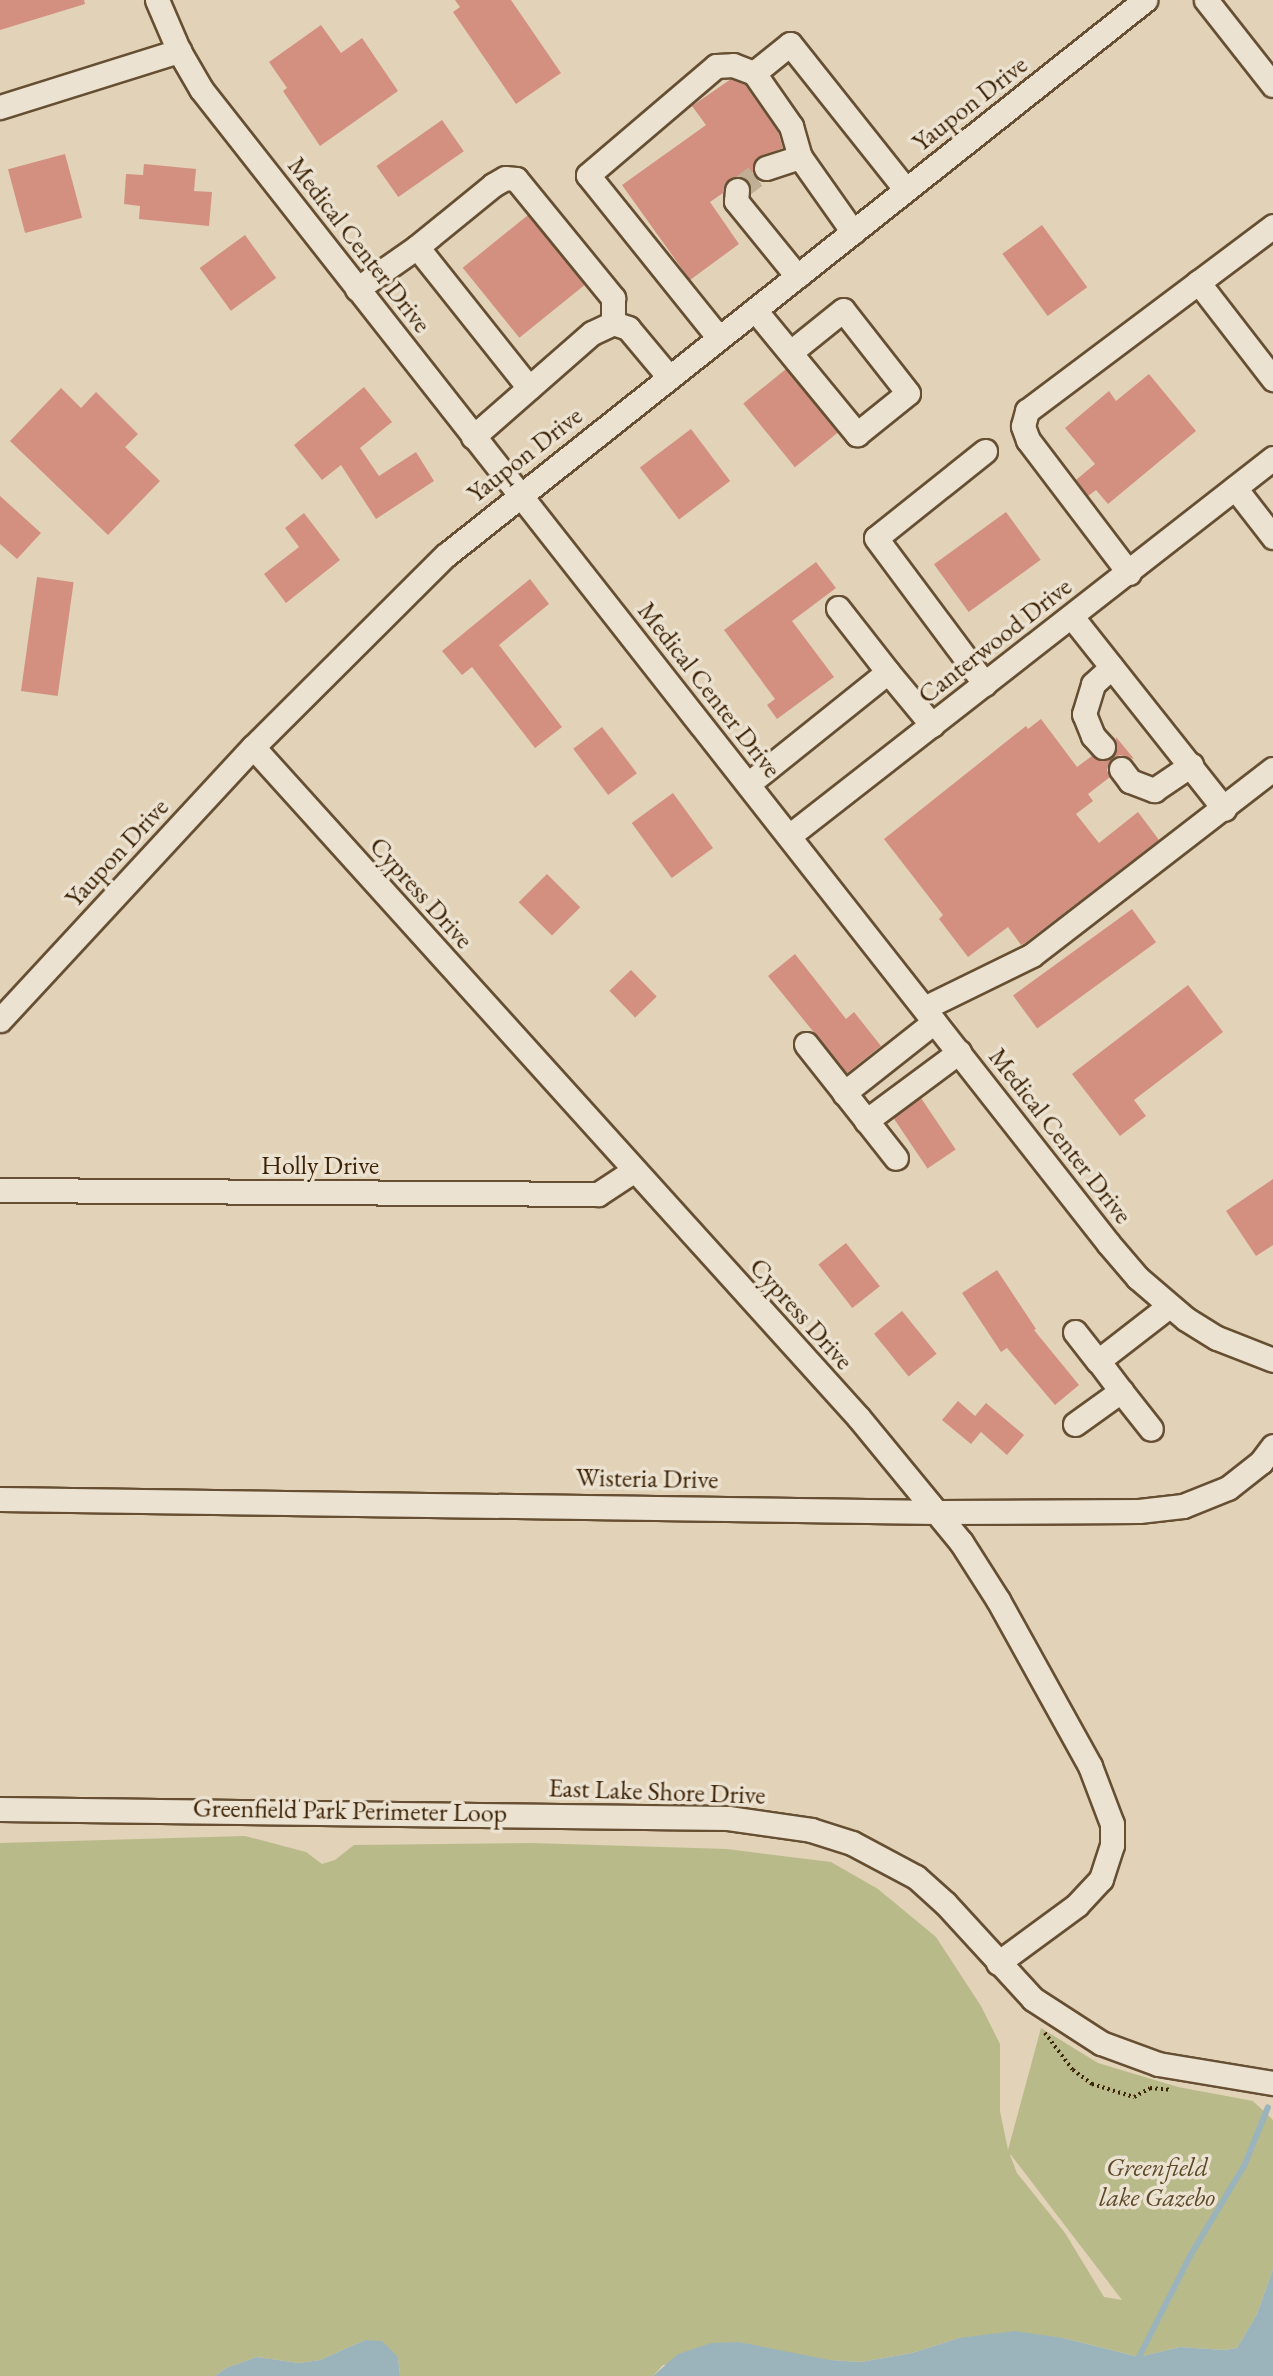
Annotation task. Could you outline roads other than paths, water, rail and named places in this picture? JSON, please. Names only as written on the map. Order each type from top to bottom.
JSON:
[{"type":"street","name":"Medical Center Drive","points":[[157,0],[179,51],[201,89],[1125,1264],[1169,1307],[1217,1338],[1273,1360]]},
{"type":"street","name":"Yaupon Drive","points":[[0,1020],[253,747],[401,596],[456,546],[1145,0]]},
{"type":"street","points":[[1206,0],[1273,85]]},
{"type":"street","points":[[754,73],[790,44],[906,190]]},
{"type":"street","points":[[0,107],[179,51]]},
{"type":"street","points":[[719,338],[588,175],[716,66],[733,65],[754,73],[791,126],[800,157],[853,232]]},
{"type":"street","points":[[766,168],[800,157]]},
{"type":"street","points":[[357,289],[505,178],[516,179],[613,298],[613,323]]},
{"type":"street","points":[[737,190],[736,201],[797,276]]},
{"type":"street","points":[[1129,573],[1028,440],[1023,426],[1027,411],[1273,226]]},
{"type":"street","points":[[416,247],[529,388]]},
{"type":"street","points":[[1198,282],[1273,379]]},
{"type":"street","points":[[755,310],[792,351],[857,434],[908,393],[843,310],[792,351]]},
{"type":"street","points":[[473,437],[592,333],[613,323],[628,328],[669,377]]},
{"type":"street","points":[[985,451],[876,538],[985,684]]},
{"type":"street","name":"Canterwood Drive","points":[[789,836],[1273,458]]},
{"type":"street","points":[[1235,488],[1273,537]]},
{"type":"street","points":[[838,608],[932,725]]},
{"type":"street","points":[[1072,617],[1224,809]]},
{"type":"street","points":[[1103,747],[1093,736],[1084,714],[1093,684],[1112,667]]},
{"type":"street","points":[[748,784],[888,672]]},
{"type":"street","name":"Cypress Drive","points":[[253,747],[633,1171],[859,1418],[938,1512],[998,1600],[1090,1766],[1112,1824],[1112,1845],[1101,1879],[1077,1905],[998,1963]]},
{"type":"street","points":[[1121,769],[1130,781],[1154,790],[1191,765]]},
{"type":"street","points":[[844,1093],[929,1015],[1022,962],[1273,769]]},
{"type":"street","points":[[806,1044],[896,1158]]},
{"type":"street","points":[[866,1121],[958,1052]]},
{"type":"street","name":"Holly Drive","points":[[0,1189],[598,1194],[633,1171]]},
{"type":"street","points":[[1098,1361],[1169,1307]]},
{"type":"street","points":[[1075,1332],[1151,1429]]},
{"type":"street","points":[[1075,1423],[1121,1391]]},
{"type":"street","name":"Wisteria Drive","points":[[0,1499],[938,1512],[1139,1511],[1183,1506],[1228,1488],[1244,1477],[1273,1446]]},
{"type":"street","name":"East Lake Shore Drive","points":[[0,1810],[729,1818],[773,1822],[852,1843],[892,1862],[945,1903],[1033,1999],[1101,2043],[1158,2064],[1273,2082]]},
{"type":"water","points":[[1273,2269],[1273,2376],[653,2376],[678,2354],[711,2343],[738,2342],[830,2360],[861,2362],[912,2353],[959,2338],[1015,2331],[1063,2338],[1139,2357],[1180,2347],[1224,2350],[1237,2348],[1257,2314]]},
{"type":"water","points":[[365,2340],[382,2341],[398,2357],[400,2376],[215,2376],[226,2368],[257,2357],[299,2363],[320,2360]]},
{"type":"waterway","points":[[1146,2361],[1139,2357],[1190,2256],[1245,2164],[1268,2107]]},
{"type":"tunnel","points":[[737,190],[766,168]]},
{"type":"park label","name":"Greenfield lake Gazebo","points":[[1157,2183]]}]
